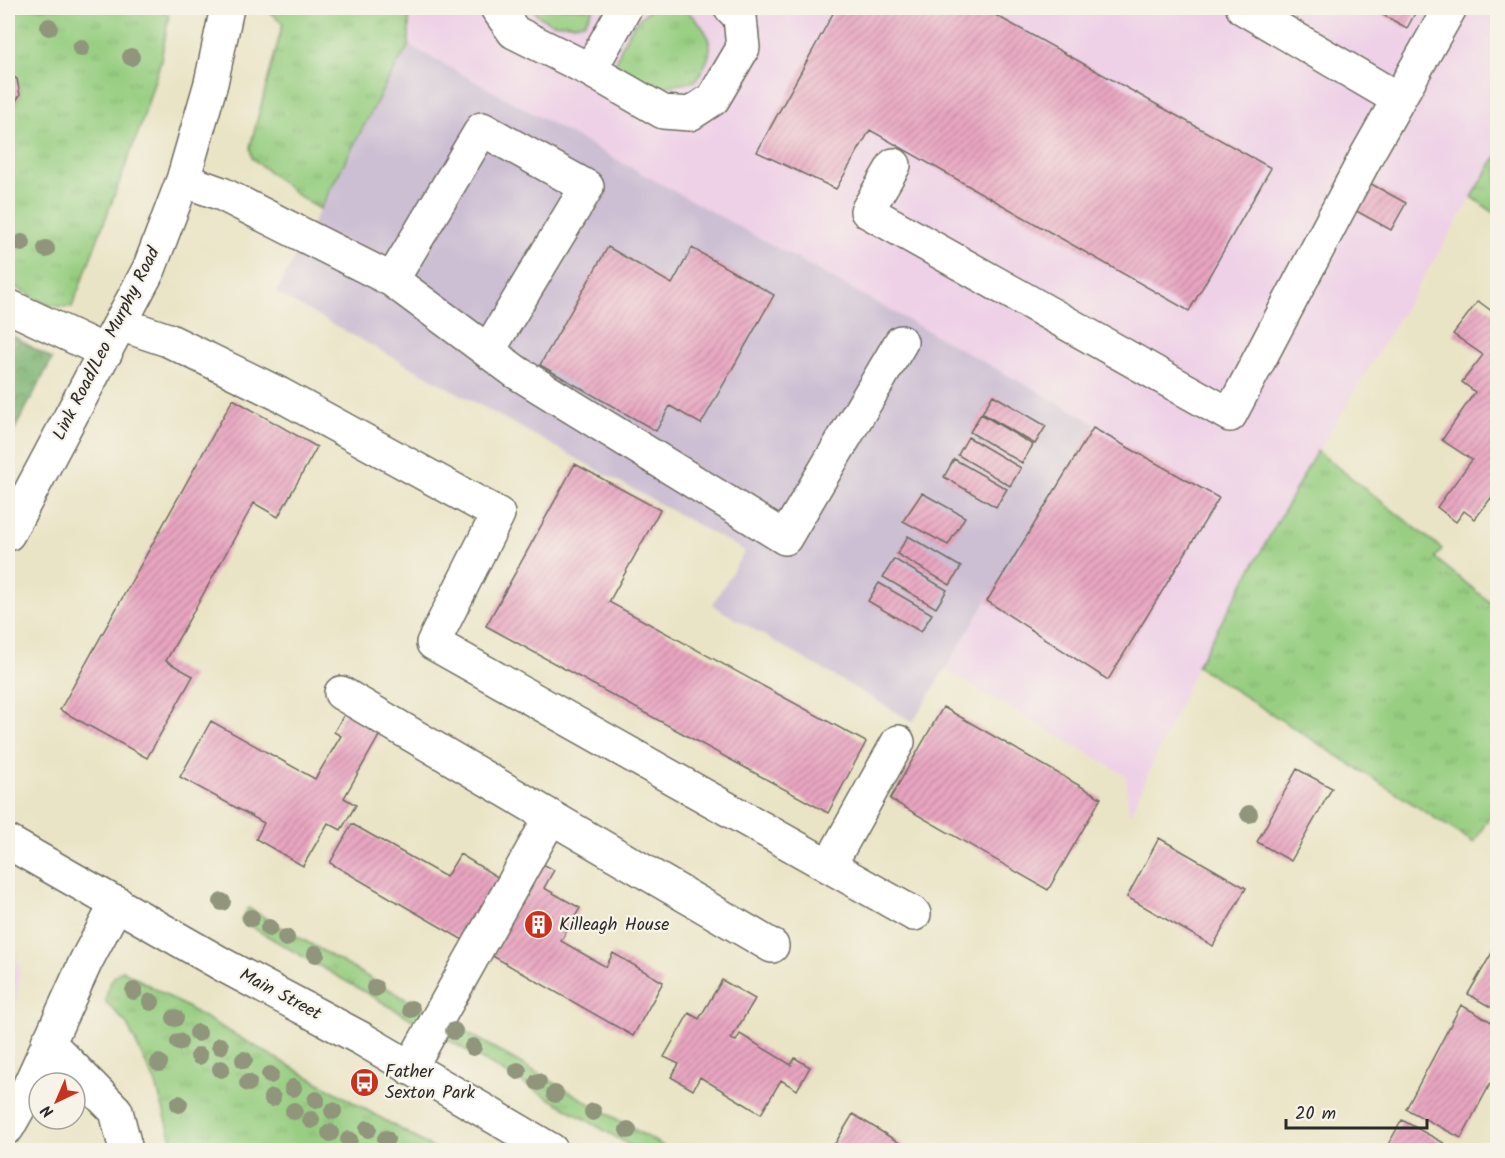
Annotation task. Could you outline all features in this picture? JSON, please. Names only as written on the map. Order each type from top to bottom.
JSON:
[{"type":"street","name":"Link Road/Leo Murphy Road","points":[[8,534],[149,268],[183,180],[211,83],[227,8]]},
{"type":"street","points":[[497,8],[514,32],[590,70],[663,112],[690,114],[713,99],[743,48],[740,17],[731,8]]},
{"type":"street","points":[[590,70],[625,8]]},
{"type":"street","points":[[1243,8],[1398,99]]},
{"type":"street","points":[[894,165],[867,211],[1230,415],[1368,153],[1450,8]]},
{"type":"street","points":[[392,280],[482,129],[587,187],[488,351]]},
{"type":"street","points":[[183,180],[222,194],[392,280],[516,372],[785,538],[901,342]]},
{"type":"street","points":[[8,306],[113,338],[168,340],[279,394],[498,514],[433,643],[914,914]]},
{"type":"street","points":[[341,693],[772,946]]},
{"type":"street","points":[[829,866],[898,742]]},
{"type":"street","points":[[410,1068],[551,817]]},
{"type":"street","name":"Main Street","points":[[8,842],[225,966],[362,1039],[551,1150]]},
{"type":"street","points":[[8,1127],[117,903]]},
{"type":"street","points":[[48,1042],[116,1111],[126,1150]]},
{"type":"shaded area","points":[[285,8],[1497,8],[1497,156],[1313,460],[1197,666],[1129,816],[1126,776],[945,670],[1095,423],[409,45]]},
{"type":"shaded area","points":[[409,45],[1095,423],[913,722],[712,605],[745,551],[276,293],[388,80]]},
{"type":"shaded area","points":[[8,930],[20,971],[16,1001],[8,1025]]},
{"type":"green space","points":[[8,8],[157,8],[169,15],[161,60],[141,125],[72,307],[50,306],[8,283],[8,109],[20,95],[17,79],[8,74]]},
{"type":"green space","points":[[264,8],[413,8],[409,15],[409,45],[320,209],[296,194],[252,158],[250,147],[283,23]]},
{"type":"green space","points":[[532,8],[594,8],[584,23],[568,24],[548,22]]},
{"type":"green space","points":[[653,8],[684,8],[707,34],[710,42],[708,59],[695,81],[662,87],[642,85],[632,81],[615,65],[629,33],[639,19]]},
{"type":"green space","points":[[1497,155],[1497,215],[1472,197]]},
{"type":"green space","points":[[8,333],[52,359],[8,442]]},
{"type":"green space","points":[[1317,451],[1442,549],[1435,558],[1497,608],[1497,803],[1474,843],[1197,666]]},
{"type":"green space","points":[[248,908],[427,1011],[420,1024],[241,921]]},
{"type":"green space","points":[[122,970],[436,1150],[175,1150],[156,1084],[126,1023],[106,1002],[110,984]]},
{"type":"green space","points":[[446,1020],[670,1150],[638,1150],[438,1034]]},
{"type":"building","points":[[836,8],[983,8],[1271,168],[1189,311],[870,130],[836,189],[757,152]]},
{"type":"building","points":[[1370,8],[1418,8],[1407,28]]},
{"type":"building","points":[[8,74],[17,79],[20,95],[8,109]]},
{"type":"building","points":[[1364,180],[1406,203],[1391,230],[1349,207]]},
{"type":"building","points":[[608,247],[672,284],[692,248],[774,295],[701,424],[670,406],[656,431],[540,365]]},
{"type":"building","points":[[1478,301],[1497,315],[1497,503],[1491,498],[1475,519],[1464,511],[1456,522],[1437,507],[1472,460],[1442,440],[1475,392],[1462,382],[1483,355],[1453,334]]},
{"type":"building","points":[[993,395],[1046,426],[1035,444],[982,413]]},
{"type":"building","points":[[233,399],[317,447],[278,517],[254,503],[166,661],[193,676],[147,758],[60,710]]},
{"type":"building","points":[[981,414],[1033,445],[1022,463],[970,432]]},
{"type":"building","points":[[1093,428],[1219,498],[1108,680],[987,601]]},
{"type":"building","points":[[968,437],[1021,468],[1010,486],[958,455]]},
{"type":"building","points":[[954,459],[1007,489],[996,507],[944,477]]},
{"type":"building","points":[[575,464],[660,510],[609,602],[866,742],[828,813],[486,626]]},
{"type":"building","points":[[922,493],[965,517],[948,545],[903,521]]},
{"type":"building","points":[[908,536],[961,567],[950,585],[897,554]]},
{"type":"building","points":[[894,559],[947,590],[936,608],[883,577]]},
{"type":"building","points":[[879,583],[932,614],[921,632],[868,601]]},
{"type":"building","points":[[349,706],[384,727],[344,798],[356,805],[341,830],[328,823],[303,866],[256,839],[264,823],[180,777],[211,721],[315,779],[341,736],[334,732]]},
{"type":"building","points":[[943,707],[1101,798],[1048,890],[890,799]]},
{"type":"building","points":[[1297,769],[1332,788],[1291,861],[1257,842]]},
{"type":"building","points":[[352,824],[446,877],[460,854],[504,881],[468,943],[330,863]]},
{"type":"building","points":[[1159,838],[1246,888],[1213,946],[1127,897]]},
{"type":"building","points":[[541,863],[554,870],[544,888],[580,908],[561,941],[606,967],[613,953],[663,982],[633,1036],[489,954]]},
{"type":"building","points":[[1497,944],[1497,1011],[1468,994]]},
{"type":"building","points":[[722,980],[755,999],[731,1039],[736,1041],[740,1034],[791,1065],[795,1058],[810,1067],[797,1090],[781,1080],[761,1114],[700,1077],[693,1090],[671,1077],[679,1064],[664,1057],[689,1013],[699,1019]]},
{"type":"building","points":[[1461,1005],[1497,1025],[1497,1071],[1461,1138],[1406,1109]]},
{"type":"building","points":[[853,1114],[911,1150],[831,1150]]},
{"type":"building","points":[[1402,1120],[1453,1148],[1452,1150],[1385,1150]]},
{"type":"place","name":"Killeagh House","points":[[538,925]]},
{"type":"place","name":"Father Sexton Park","points":[[364,1082]]}]
